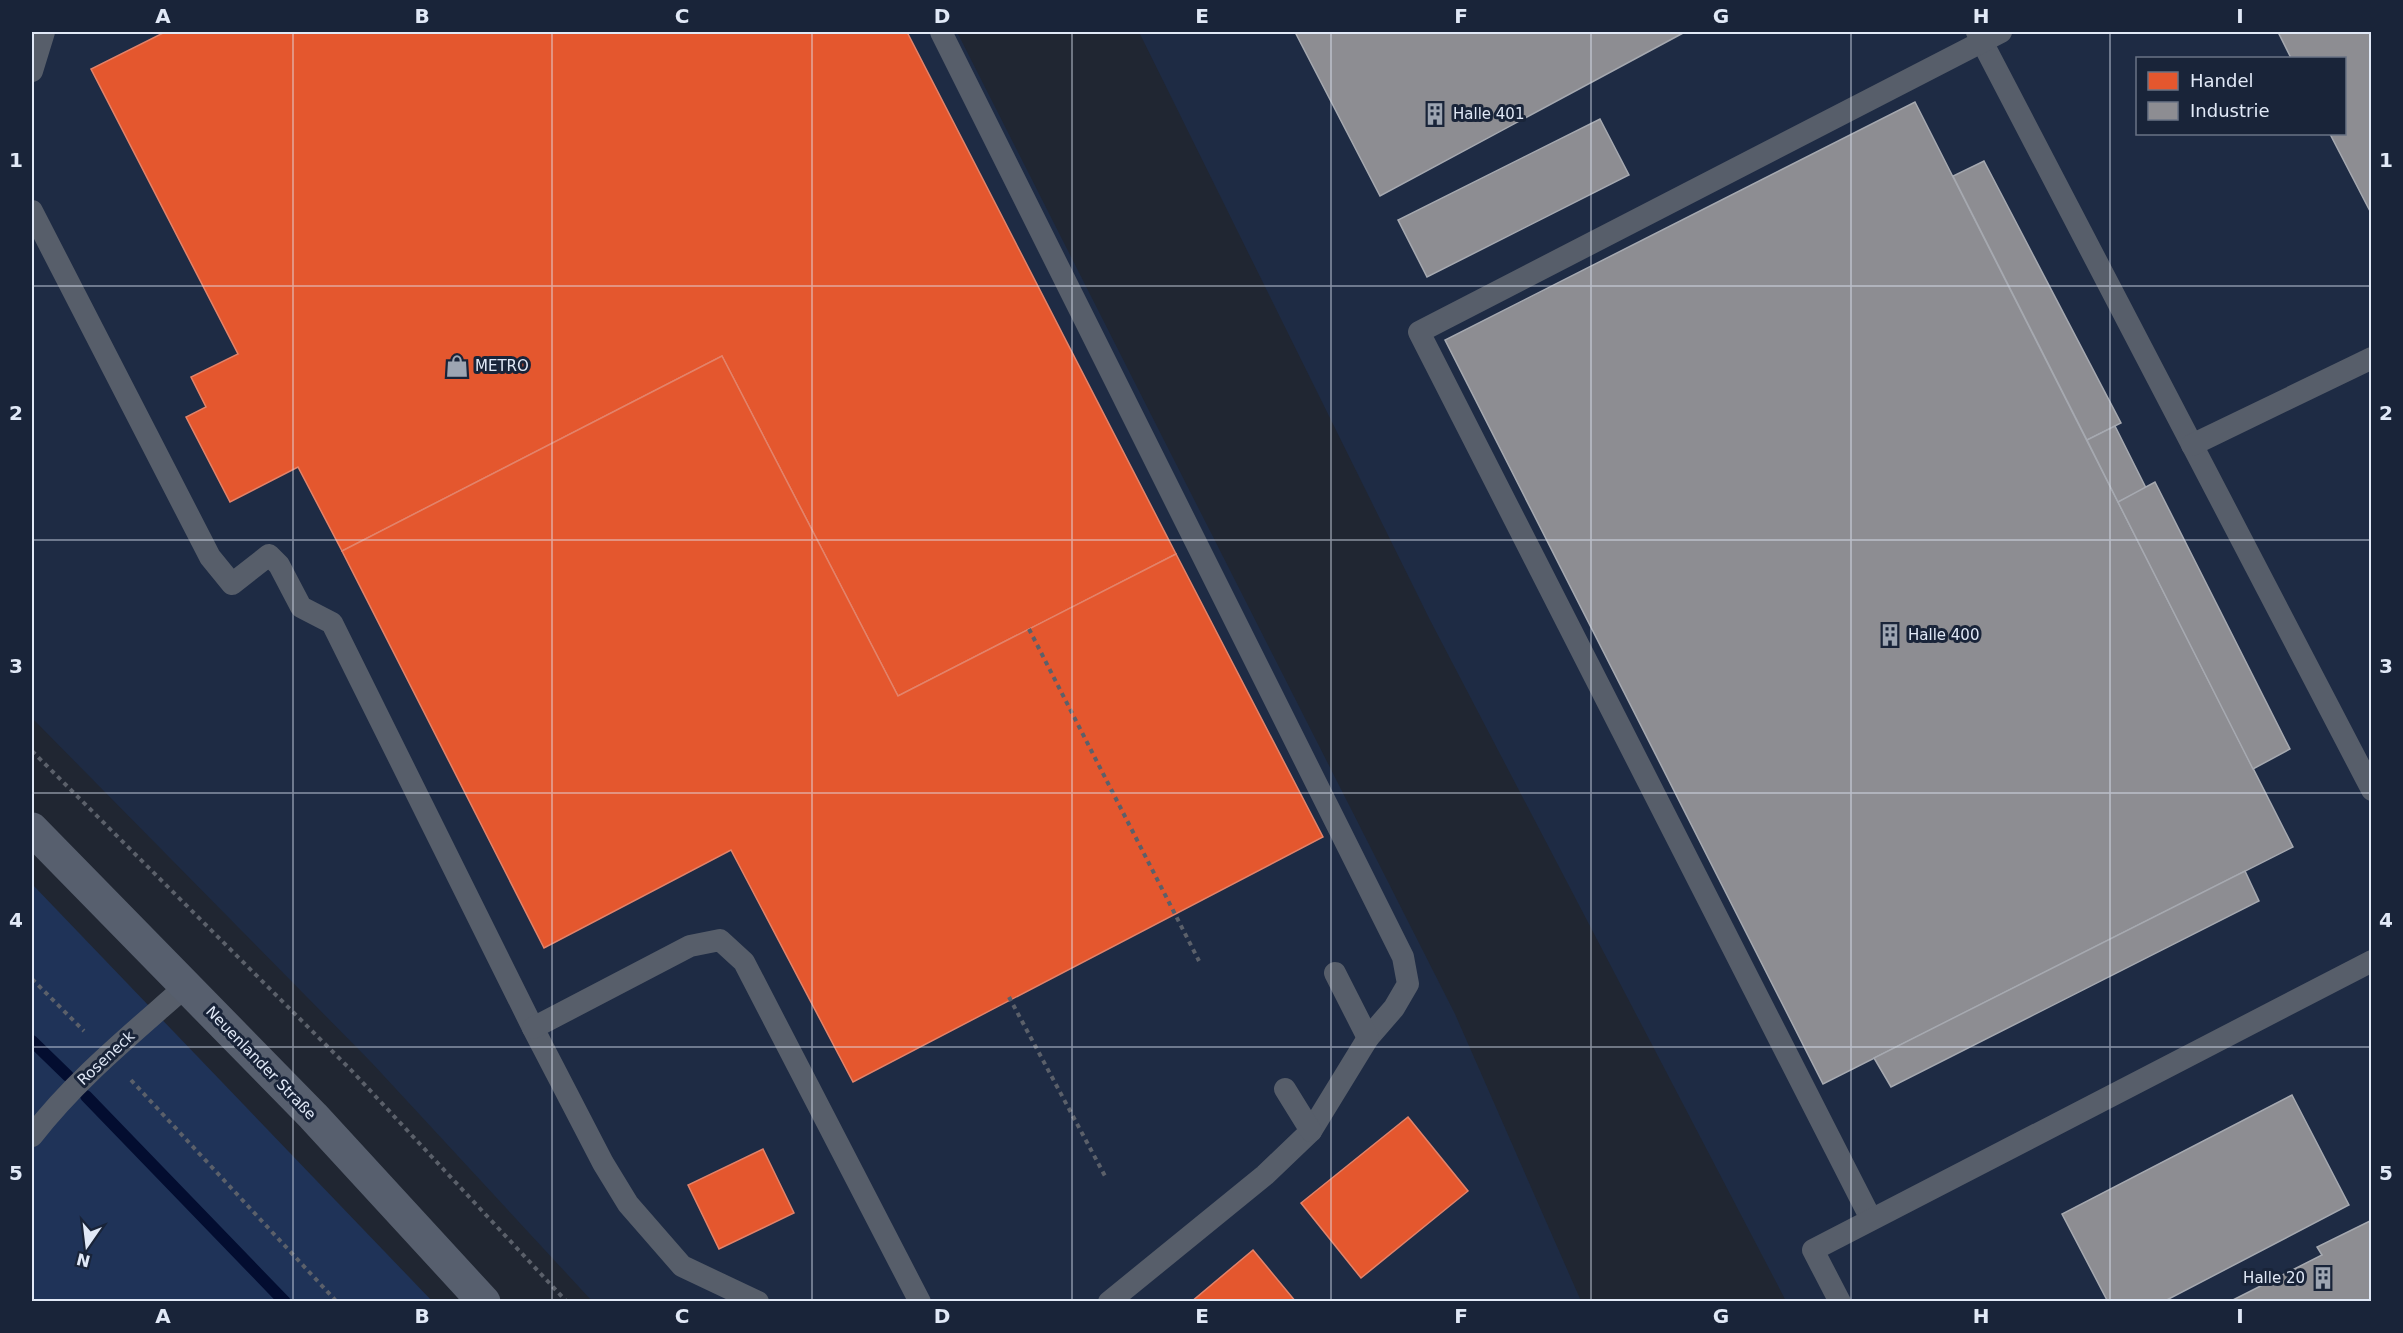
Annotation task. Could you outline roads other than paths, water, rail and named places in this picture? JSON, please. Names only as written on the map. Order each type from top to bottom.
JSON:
[{"type":"main road","name":"Neuenlander Straße","points":[[32,829],[313,1116],[484,1302]]},
{"type":"lane","points":[[32,71],[44,32]]},
{"type":"lane","points":[[941,32],[1403,957],[1408,984],[1394,1008],[1368,1038],[1311,1131],[1265,1175],[1109,1302]]},
{"type":"lane","points":[[1871,1220],[1419,332],[1987,35],[2192,445],[2372,790]]},
{"type":"lane","points":[[32,211],[210,557],[232,584],[269,555],[279,565],[301,607],[332,623],[532,1028],[603,1163],[628,1204],[682,1266],[758,1302]]},
{"type":"lane","points":[[2192,445],[2372,358]]},
{"type":"lane","points":[[532,1028],[690,945],[720,940],[744,962],[920,1302]]},
{"type":"lane","points":[[1840,1302],[1813,1250],[2372,961]]},
{"type":"lane","points":[[1335,973],[1368,1038]]},
{"type":"lane","name":"Roseneck","points":[[32,1136],[58,1103],[108,1054],[186,986]]},
{"type":"lane","points":[[1285,1089],[1311,1131]]},
{"type":"waterway","points":[[32,1041],[68,1076]]},
{"type":"waterway","points":[[86,1096],[285,1302]]},
{"type":"place","name":"Halle 401","points":[[1435,114]]},
{"type":"place","name":"METRO","points":[[457,366]]},
{"type":"place","name":"Halle 400","points":[[1890,635]]},
{"type":"place","name":"Halle 20","points":[[2323,1278]]}]
